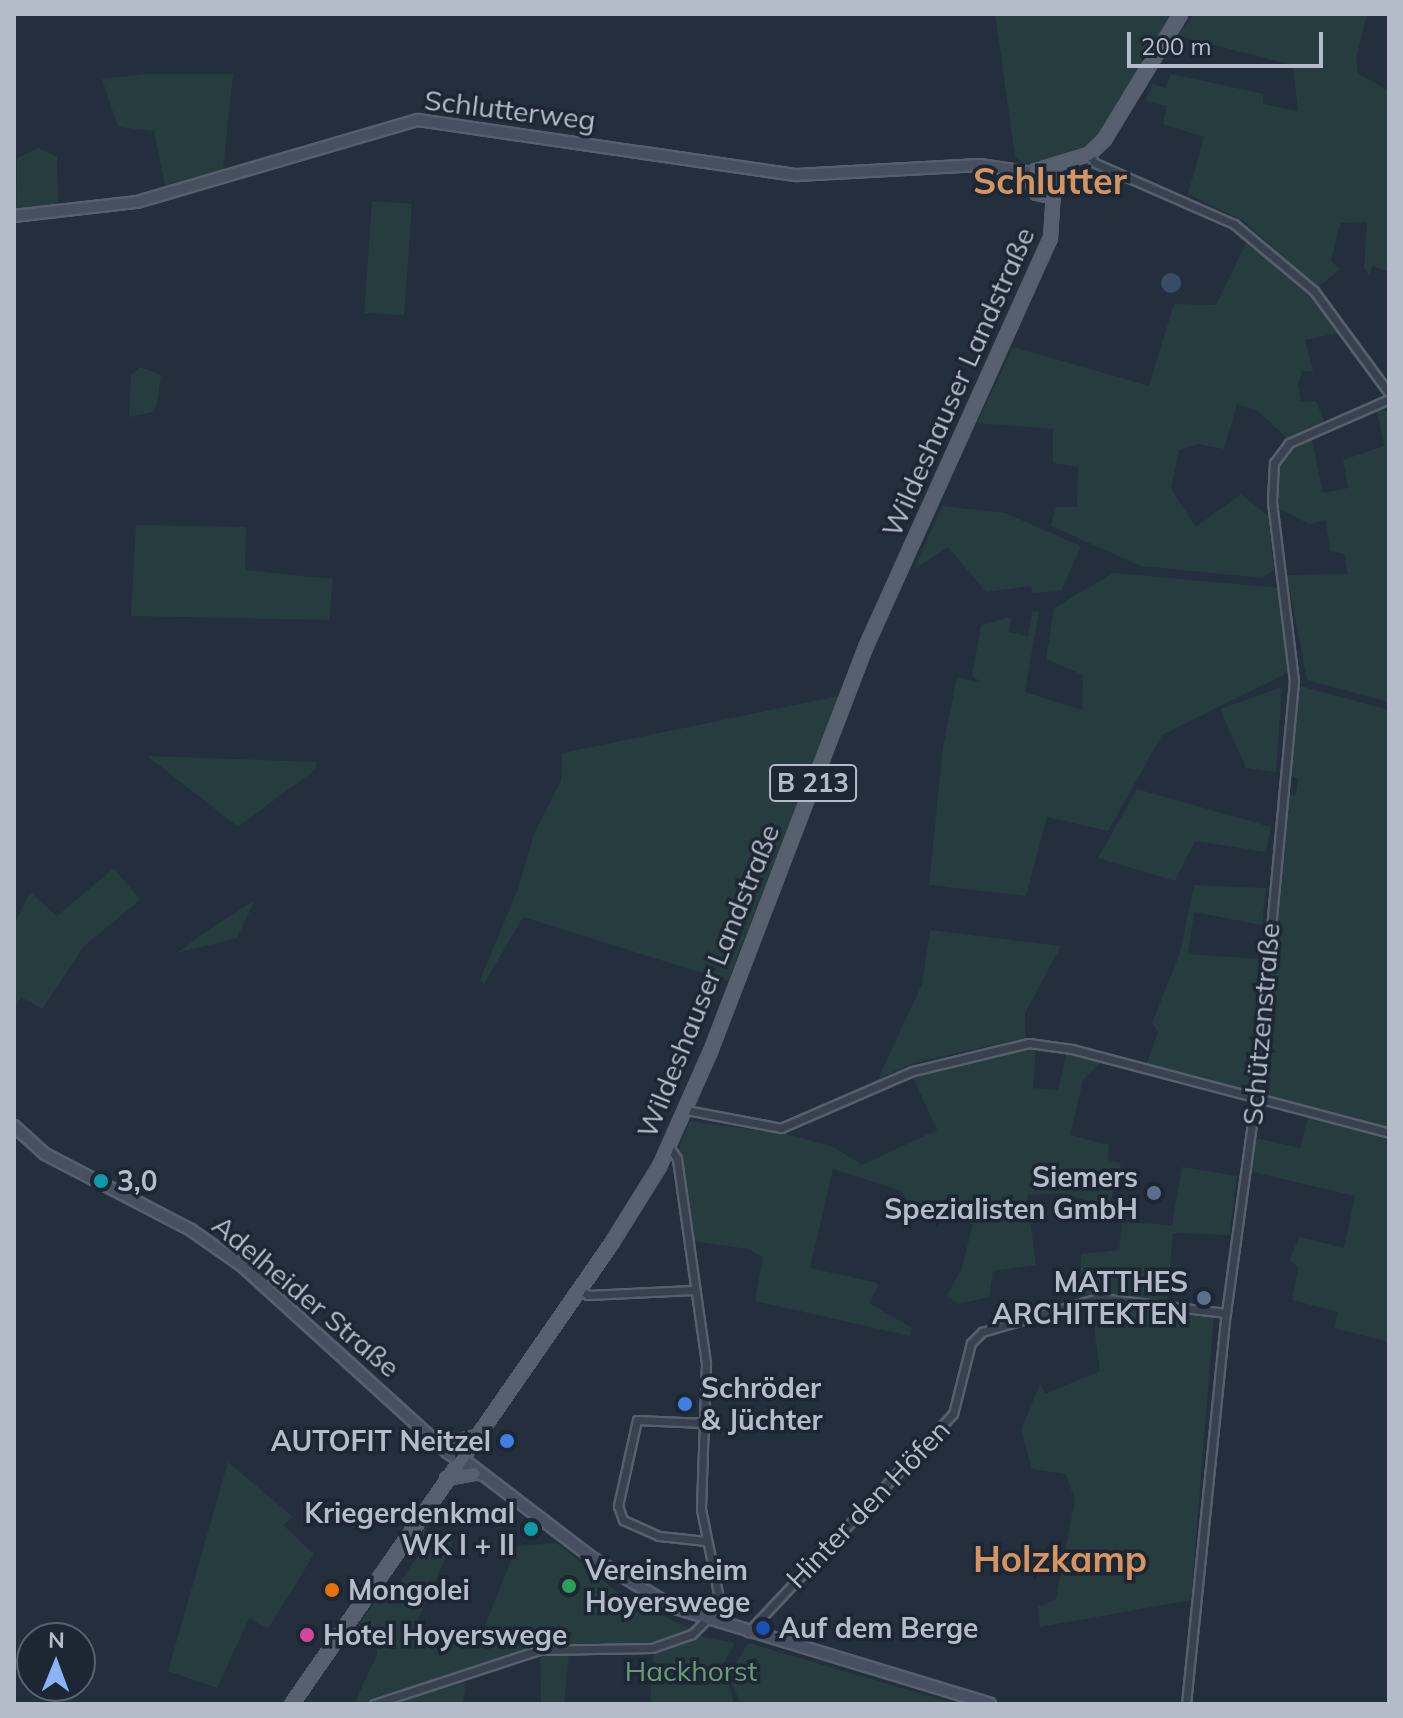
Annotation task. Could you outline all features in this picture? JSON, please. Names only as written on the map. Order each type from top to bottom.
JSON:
[{"type":"main road","points":[[1031,177],[1054,171],[1069,160],[1088,154],[1104,139],[1180,14]]},
{"type":"main road","points":[[1049,193],[1054,171]]},
{"type":"main road","name":"Wildeshauser Landstraße","points":[[291,1704],[579,1289],[669,1146],[686,1110],[865,647],[1050,238],[1055,214],[1049,193],[1036,193],[1031,177]]},
{"type":"main road","points":[[442,1442],[476,1435]]},
{"type":"main road","points":[[446,1478],[477,1473]]},
{"type":"street","name":"Schlutterweg","points":[[14,216],[137,202],[418,120],[797,175],[980,165],[1010,169],[1031,177]]},
{"type":"street","points":[[1088,154],[1095,163],[1234,224],[1314,291],[1389,396]]},
{"type":"street","points":[[1374,404],[1378,384]]},
{"type":"street","name":"Schützenstraße","points":[[1186,1704],[1226,1313],[1255,1101],[1294,681],[1272,501],[1274,463],[1289,443],[1389,396]]},
{"type":"street","points":[[686,1110],[781,1128],[926,1066],[1029,1043],[1072,1049],[1255,1101],[1389,1133]]},
{"type":"street","name":"Adelheider Straße","points":[[14,1126],[45,1154],[191,1230],[241,1265],[477,1473],[611,1571],[719,1625],[990,1704]]},
{"type":"street","points":[[669,1146],[677,1159],[693,1290],[706,1364],[701,1509],[722,1613],[719,1625]]},
{"type":"street","points":[[579,1289],[588,1295],[693,1290]]},
{"type":"street","name":"Hinter den Höfen","points":[[748,1632],[953,1414],[971,1343],[982,1332],[1099,1298],[1226,1313]]},
{"type":"street","points":[[704,1423],[637,1420],[618,1506],[623,1520],[659,1536],[706,1541]]},
{"type":"street","points":[[374,1704],[539,1650],[652,1648],[692,1634],[706,1620]]},
{"type":"green space","points":[[995,14],[1175,14],[1099,134],[1080,150],[1025,165],[1015,156]]},
{"type":"green space","points":[[1194,14],[1367,14],[1356,58],[1358,73],[1389,91],[1389,272],[1373,266],[1369,274],[1364,269],[1367,222],[1340,223],[1331,261],[1340,269],[1317,288],[1245,222],[1188,194],[1204,137],[1163,124],[1167,106],[1145,101],[1153,84],[1166,88],[1171,74],[1264,94],[1263,104],[1298,111],[1293,65],[1178,36]]},
{"type":"green space","points":[[146,74],[233,74],[223,170],[165,186],[154,131],[118,127],[102,79]]},
{"type":"green space","points":[[39,148],[57,157],[58,209],[16,211],[17,158]]},
{"type":"green space","points":[[372,201],[412,204],[404,316],[364,313]]},
{"type":"green space","points":[[1248,239],[1310,295],[1338,333],[1305,340],[1313,371],[1302,371],[1298,385],[1301,402],[1316,401],[1325,423],[1287,438],[1258,411],[1237,404],[1224,449],[1198,444],[1179,450],[1171,489],[1196,527],[1241,494],[1268,516],[1274,570],[1262,578],[1141,566],[1051,526],[1056,507],[1077,507],[1078,467],[1053,463],[1053,429],[977,423],[1013,347],[1149,386],[1174,304],[1216,305]]},
{"type":"green space","points":[[140,367],[161,375],[157,403],[153,412],[129,417],[131,375]]},
{"type":"green space","points":[[1389,410],[1389,702],[1307,680],[1287,575],[1348,574],[1344,554],[1330,551],[1326,520],[1309,524],[1276,507],[1274,483],[1281,451],[1312,440],[1323,493],[1348,488],[1343,460],[1384,446],[1377,411]]},
{"type":"green space","points":[[942,506],[1005,513],[1081,546],[1061,591],[1032,593],[1031,586],[986,592],[948,547],[914,569]]},
{"type":"green space","points":[[136,525],[246,527],[245,570],[333,579],[329,620],[131,616]]},
{"type":"green space","points":[[1113,573],[1280,588],[1287,673],[1162,735],[1108,831],[1047,817],[1026,896],[929,885],[943,747],[957,677],[981,683],[972,675],[981,625],[1011,617],[1009,632],[1028,636],[1032,612],[1039,611],[1025,692],[1082,710],[1083,675],[1046,659],[1054,608]]},
{"type":"green space","points":[[1300,686],[1389,710],[1389,1129],[1261,1099],[1287,796],[1296,795],[1298,778],[1290,776]]},
{"type":"green space","points":[[1282,687],[1276,772],[1246,768],[1220,709]]},
{"type":"green space","points":[[839,696],[728,981],[523,917],[484,984],[480,980],[518,889],[534,834],[561,781],[562,753]]},
{"type":"green space","points":[[147,756],[316,762],[316,769],[238,827]]},
{"type":"green space","points":[[1137,789],[1271,827],[1266,852],[1195,841],[1175,881],[1098,858]]},
{"type":"green space","points":[[114,868],[140,900],[84,946],[42,1009],[21,997],[14,1009],[14,925],[30,892],[57,916]]},
{"type":"green space","points":[[1194,885],[1266,888],[1262,925],[1194,912],[1188,954],[1259,959],[1250,1091],[1146,1065],[1158,1032],[1152,1023],[1180,953]]},
{"type":"green space","points":[[255,900],[237,938],[177,953],[210,929]]},
{"type":"green space","points":[[930,930],[1061,946],[1025,1013],[1025,1038],[913,1063],[878,1079],[922,984]]},
{"type":"green space","points":[[1036,1046],[1033,1088],[1058,1090],[1067,1052],[1101,1062],[1083,1080],[1070,1135],[1109,1145],[1108,1160],[1121,1163],[1109,1207],[1061,1193],[1027,1195],[1036,1265],[993,1271],[989,1297],[958,1304],[946,1296],[961,1271],[973,1224],[912,1211],[902,1191],[833,1169],[810,1268],[874,1282],[879,1286],[869,1303],[912,1328],[910,1336],[755,1301],[763,1257],[748,1249],[692,1241],[679,1148],[690,1121],[786,1134],[834,1147],[862,1165],[937,1130],[912,1075],[993,1050]]},
{"type":"green space","points":[[1308,1117],[1389,1136],[1389,1342],[1334,1328],[1338,1312],[1292,1300],[1298,1267],[1290,1259],[1299,1237],[1344,1248],[1355,1196],[1249,1171],[1255,1138],[1300,1148]]},
{"type":"green space","points":[[1182,1167],[1237,1176],[1229,1235],[1173,1233],[1167,1300],[1081,1298],[1081,1254],[1119,1250],[1122,1222],[1172,1225]]},
{"type":"green space","points":[[1101,1303],[1214,1315],[1191,1600],[1040,1627],[1038,1607],[1056,1599],[1075,1500],[1066,1474],[1032,1469],[1021,1430],[1040,1384],[1045,1394],[1100,1371],[1094,1327],[1103,1318]]},
{"type":"green space","points":[[228,1462],[293,1517],[283,1525],[314,1554],[268,1629],[249,1618],[217,1688],[168,1671]]},
{"type":"green space","points":[[423,1528],[452,1543],[409,1640],[449,1645],[480,1638],[517,1546],[557,1543],[617,1592],[692,1630],[651,1645],[538,1647],[367,1704],[354,1704],[377,1655],[376,1644],[357,1627],[385,1587],[395,1590],[419,1554]]},
{"type":"green space","name":"Hackhorst","points":[[698,1636],[735,1643],[723,1664],[734,1704],[650,1704],[654,1650]]},
{"type":"green space","points":[[748,1643],[956,1704],[741,1704],[728,1677]]},
{"type":"green space","points":[[540,1653],[569,1653],[564,1704],[541,1704]]},
{"type":"green space","points":[[466,1679],[463,1704],[394,1704]]},
{"type":"water","points":[[1171,273],[1178,276],[1181,283],[1178,290],[1171,293],[1164,290],[1161,283],[1164,276]]},
{"type":"place","name":"3,0","points":[[101,1181]]},
{"type":"place","name":"Siemers Spezialisten GmbH","points":[[1154,1193]]},
{"type":"place","name":"MATTHES ARCHITEKTEN","points":[[1204,1298]]},
{"type":"place","name":"Schröder & Jüchter","points":[[685,1404]]},
{"type":"place","name":"AUTOFIT Neitzel","points":[[507,1441]]},
{"type":"place","name":"Kriegerdenkmal WK I + II","points":[[531,1529]]},
{"type":"place","name":"Vereinsheim Hoyerswege","points":[[569,1586]]},
{"type":"place","name":"Mongolei","points":[[332,1590]]},
{"type":"place","name":"Auf dem Berge","points":[[763,1628]]},
{"type":"place","name":"Hotel Hoyerswege","points":[[307,1635]]},
{"type":"district","name":"Schlutter","points":[[1050,181]]},
{"type":"district","name":"Holzkamp","points":[[1060,1559]]}]
